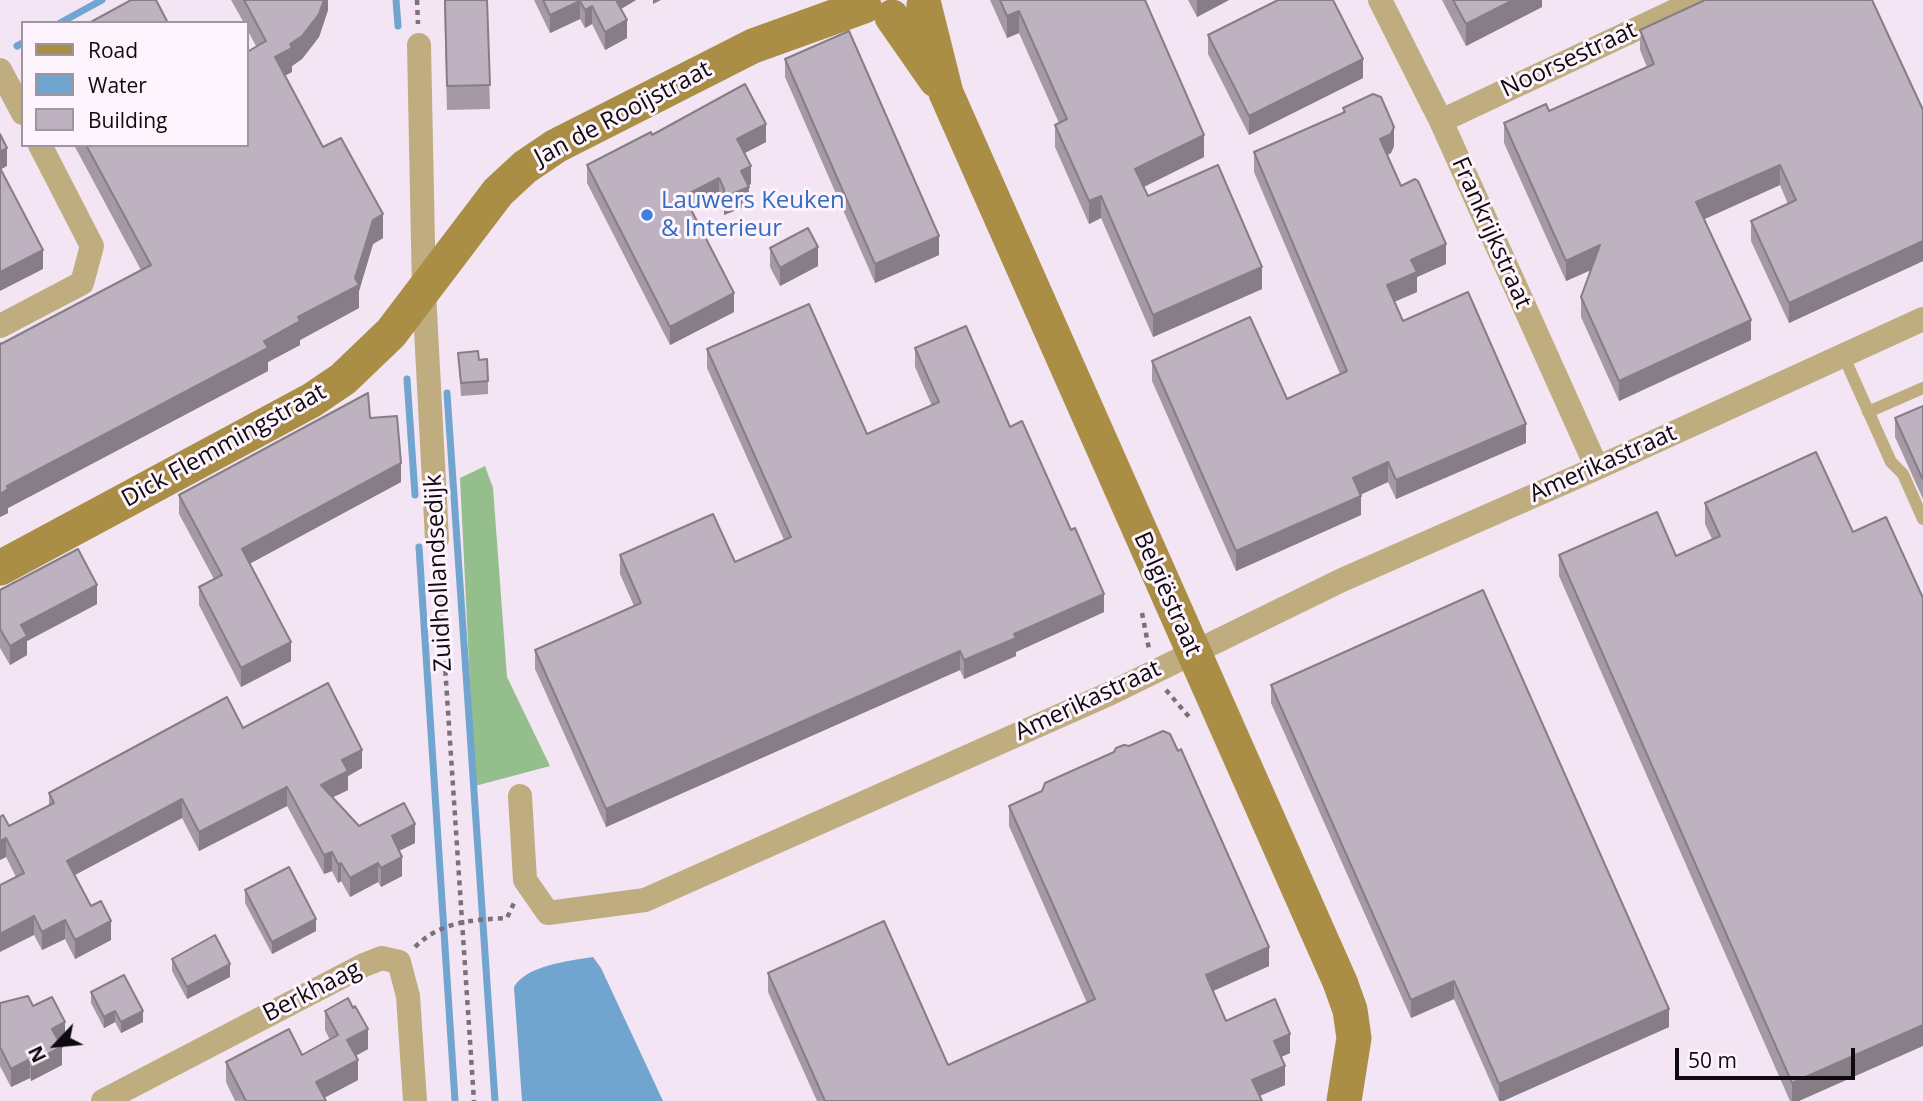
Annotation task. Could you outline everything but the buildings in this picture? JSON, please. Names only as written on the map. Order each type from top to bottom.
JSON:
[{"type":"main road","name":"Jan de Rooijstraat","points":[[753,46],[815,0]]},
{"type":"main road","name":"Jan de Rooijstraat","points":[[424,292],[498,192],[525,167],[556,146],[753,46],[872,8],[912,13],[926,3]]},
{"type":"main road","name":"Belgiëstraat","points":[[926,3],[946,93],[1340,982],[1350,1010],[1354,1038],[1344,1101]]},
{"type":"main road","name":"Belgiëstraat","points":[[872,8],[946,93]]},
{"type":"main road","name":"Dick Flemmingstraat","points":[[0,568],[312,400],[343,379],[391,333],[424,292]]},
{"type":"street","name":"Frankrijkstraat","points":[[1380,0],[1441,121],[1597,468]]},
{"type":"street","name":"Noorsestraat","points":[[1441,121],[1698,0]]},
{"type":"street","name":"Zuidhollandsedijk","points":[[419,45],[424,292],[437,539]]},
{"type":"street","points":[[0,69],[21,109]]},
{"type":"street","points":[[0,326],[82,283],[92,246],[41,147]]},
{"type":"street","name":"Amerikastraat","points":[[520,796],[525,880],[548,913],[645,900],[1111,693],[1342,580],[1597,468],[1923,319]]},
{"type":"street","name":"Berkhaag","points":[[103,1101],[363,965],[382,958],[399,962],[408,996],[415,1101]]},
{"type":"lane","points":[[1843,355],[1891,462],[1903,474],[1923,519]]},
{"type":"lane","points":[[1868,412],[1923,388]]},
{"type":"path","name":"Zuidhollandsedijk","points":[[437,539],[474,1101]]},
{"type":"path","points":[[428,933],[455,924],[491,919]]},
{"type":"green space","points":[[485,466],[493,488],[507,677],[550,766],[475,786],[460,478]]},
{"type":"water","points":[[593,957],[601,968],[663,1101],[522,1101],[514,987],[538,969]]},
{"type":"waterway","points":[[64,21],[102,0]]},
{"type":"waterway","points":[[396,0],[398,26]]},
{"type":"waterway","points":[[17,46],[21,44]]},
{"type":"waterway","points":[[407,379],[415,495]]},
{"type":"waterway","points":[[447,393],[495,1101]]},
{"type":"waterway","points":[[419,547],[455,1101]]},
{"type":"place","name":"Lauwers Keuken & Interieur","points":[[647,215]]}]
